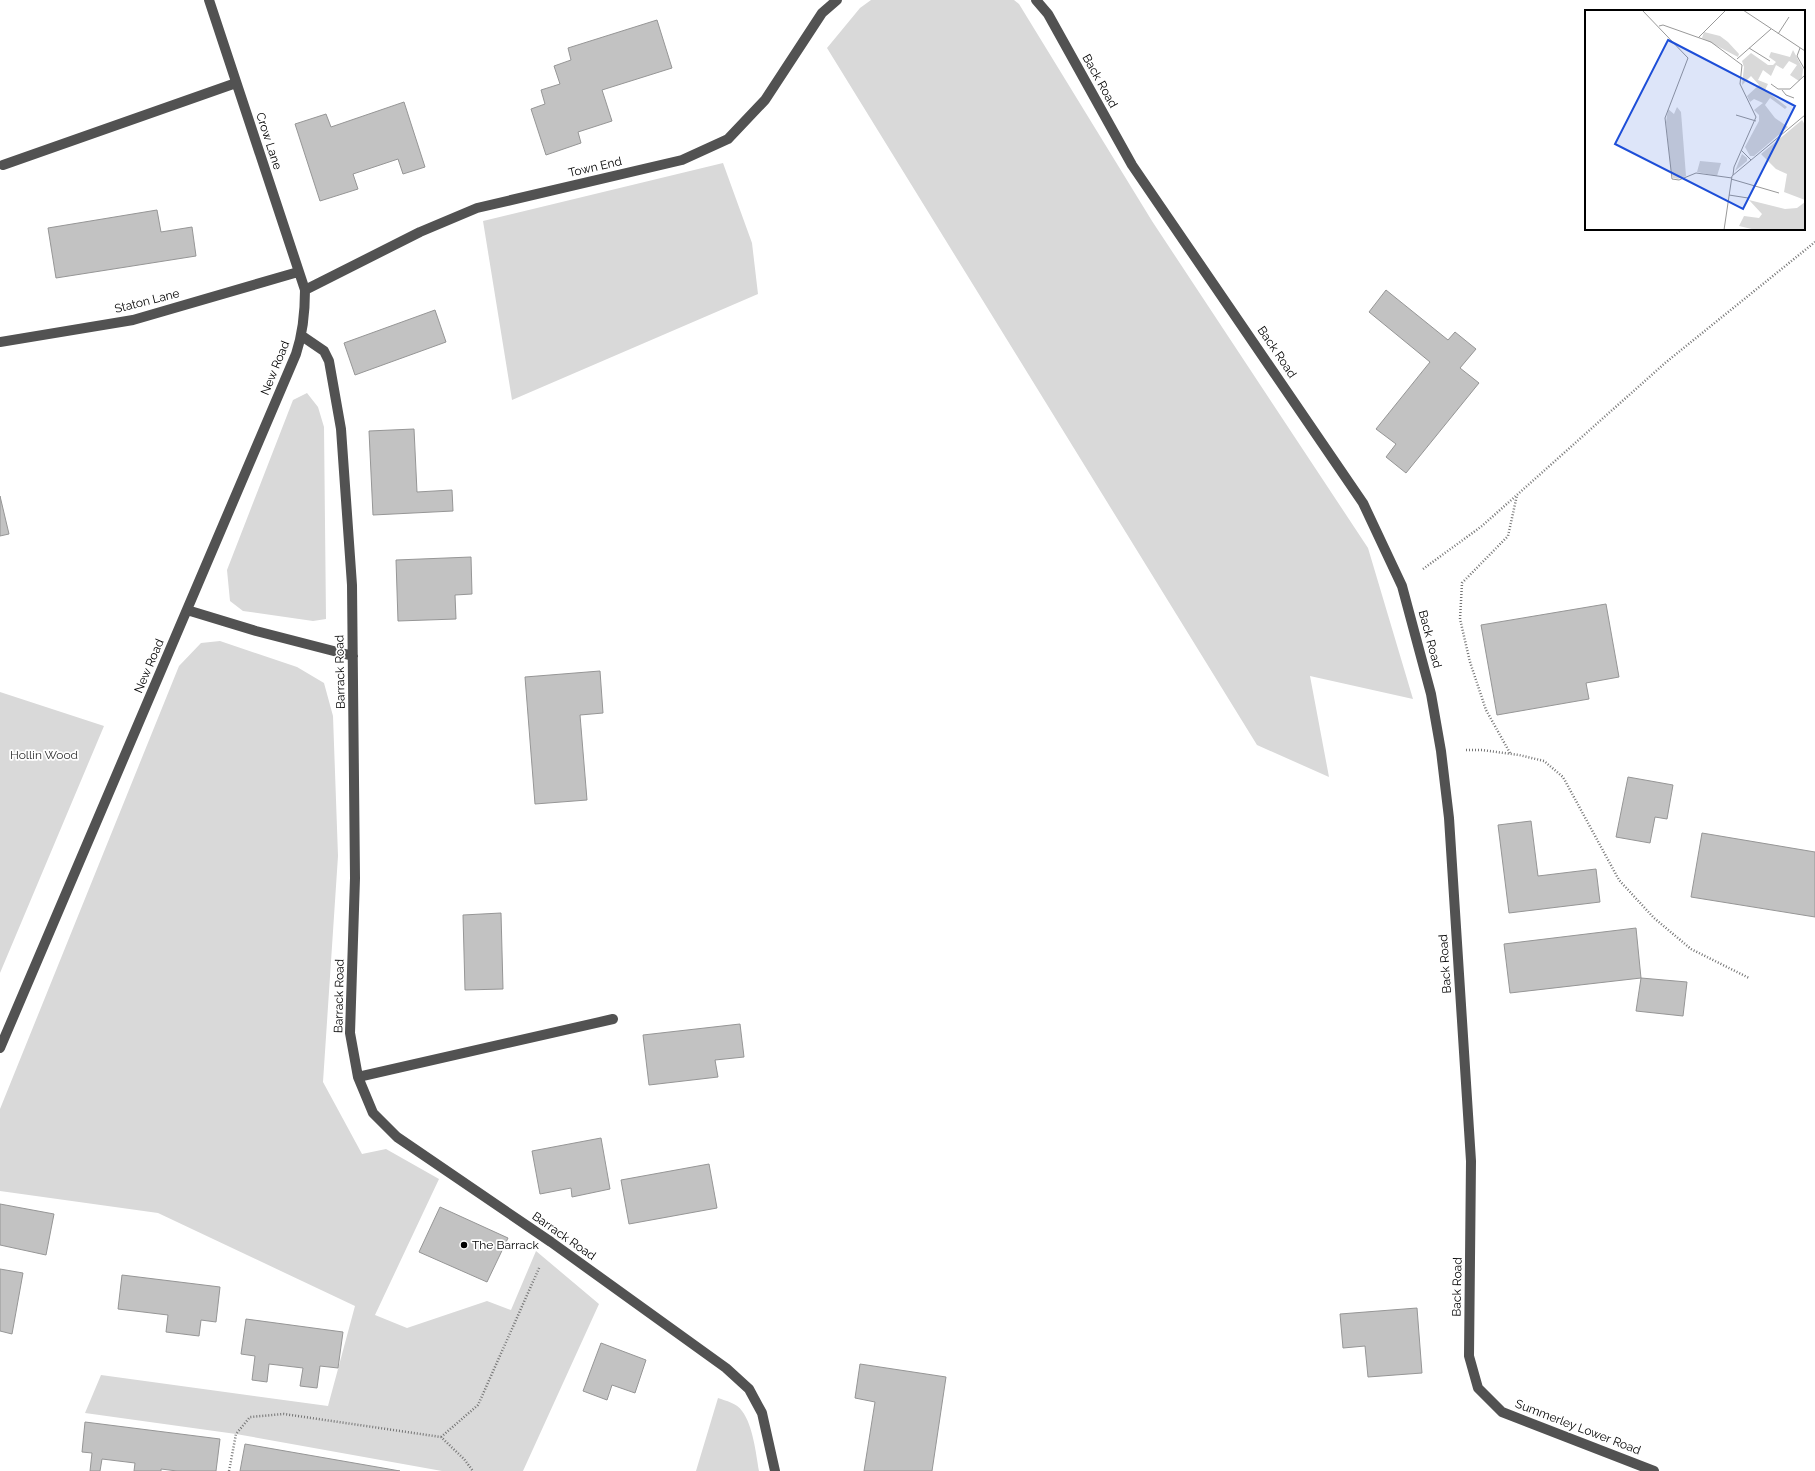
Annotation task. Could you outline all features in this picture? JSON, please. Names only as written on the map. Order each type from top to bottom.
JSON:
[{"type":"street","name":"Crow Lane","points":[[209,0],[305,290]]},
{"type":"street","name":"Town End","points":[[305,290],[420,232],[477,208],[682,160],[728,139],[765,100],[822,12],[837,0]]},
{"type":"street","name":"Back Road","points":[[1036,0],[1048,14],[1132,165],[1363,503],[1402,586],[1431,694],[1441,751],[1449,818],[1471,1161],[1469,1356],[1478,1388]]},
{"type":"street","points":[[3,165],[236,83]]},
{"type":"street","name":"Staton Lane","points":[[0,342],[134,320],[298,272]]},
{"type":"street","name":"New Road","points":[[0,1048],[296,354],[302,336],[305,313],[305,290]]},
{"type":"street","name":"Barrack Road","points":[[302,336],[324,351],[329,361],[341,429],[352,585],[355,878],[350,1033],[358,1077],[373,1113],[397,1137],[551,1242],[726,1368],[749,1389],[762,1413],[775,1471]]},
{"type":"street","points":[[187,610],[256,631],[353,656]]},
{"type":"street","points":[[358,1077],[613,1019]]},
{"type":"street","name":"Summerley Lower Road","points":[[1478,1388],[1502,1412],[1654,1471]]},
{"type":"path","points":[[1402,586],[1425,567],[1482,526],[1666,363],[1815,242]]},
{"type":"path","points":[[1510,754],[1486,710],[1470,662],[1460,618],[1462,583],[1508,536],[1518,494]]},
{"type":"path","points":[[1441,751],[1482,750],[1544,761],[1563,777],[1619,880],[1654,918],[1691,949],[1749,978]]},
{"type":"path","points":[[441,1437],[478,1404],[551,1242]]},
{"type":"path","points":[[230,1471],[236,1434],[250,1417],[284,1414],[441,1437],[464,1459],[473,1471]]},
{"type":"green space","points":[[871,0],[1014,0],[1019,4],[1152,221],[1368,548],[1413,699],[1310,676],[1329,777],[1257,745],[827,48],[860,8]]},
{"type":"green space","points":[[723,163],[752,243],[758,294],[512,400],[483,221]]},
{"type":"green space","points":[[307,393],[318,407],[324,427],[326,619],[313,621],[243,611],[230,601],[227,570],[293,400]]},
{"type":"green space","points":[[220,641],[297,667],[324,683],[333,716],[338,856],[323,1082],[362,1154],[386,1149],[439,1179],[375,1315],[407,1328],[487,1301],[511,1310],[536,1251],[599,1304],[523,1471],[442,1471],[236,1434],[85,1413],[101,1375],[328,1406],[355,1306],[158,1213],[0,1191],[0,1109],[179,666],[201,643]]},
{"type":"green space","name":"Hollin Wood","points":[[0,692],[104,726],[0,973]]},
{"type":"green space","points":[[718,1398],[740,1408],[746,1417],[754,1440],[759,1471],[696,1471]]},
{"type":"building","points":[[657,20],[672,68],[602,90],[612,121],[578,132],[581,143],[546,155],[531,109],[545,104],[541,90],[560,84],[554,66],[571,60],[568,48]]},
{"type":"building","points":[[404,102],[425,167],[403,174],[398,159],[353,174],[358,189],[320,201],[295,124],[326,114],[331,127]]},
{"type":"building","points":[[157,210],[161,232],[192,227],[196,256],[56,278],[48,228]]},
{"type":"building","points":[[1386,290],[1448,340],[1455,332],[1476,349],[1460,368],[1479,383],[1406,473],[1386,457],[1396,444],[1376,429],[1430,362],[1369,312]]},
{"type":"building","points":[[435,310],[446,342],[355,375],[344,343]]},
{"type":"building","points":[[414,429],[417,492],[452,490],[453,511],[373,515],[369,431]]},
{"type":"building","points":[[0,496],[9,534],[0,536]]},
{"type":"building","points":[[471,557],[472,594],[455,595],[456,619],[398,621],[396,560]]},
{"type":"building","points":[[1606,604],[1619,677],[1586,683],[1589,699],[1497,715],[1481,625]]},
{"type":"building","points":[[600,671],[603,713],[580,715],[587,800],[535,804],[525,677]]},
{"type":"building","points":[[1628,777],[1673,785],[1667,819],[1655,817],[1650,843],[1616,837]]},
{"type":"building","points":[[1531,821],[1538,876],[1596,869],[1600,902],[1509,913],[1498,825]]},
{"type":"building","points":[[1702,833],[1815,852],[1815,917],[1691,897]]},
{"type":"building","points":[[501,913],[503,989],[465,990],[463,915]]},
{"type":"building","points":[[1636,928],[1641,978],[1510,993],[1504,944]]},
{"type":"building","points":[[1641,978],[1687,982],[1683,1016],[1636,1011]]},
{"type":"building","points":[[740,1024],[744,1057],[715,1060],[718,1077],[649,1085],[643,1035]]},
{"type":"building","points":[[601,1138],[610,1189],[572,1197],[571,1188],[540,1194],[532,1151]]},
{"type":"building","points":[[709,1164],[717,1208],[629,1224],[621,1180]]},
{"type":"building","points":[[0,1204],[54,1214],[46,1255],[0,1245]]},
{"type":"building","name":"The Barrack","points":[[440,1207],[508,1238],[487,1282],[419,1252]]},
{"type":"building","points":[[0,1269],[23,1273],[12,1334],[0,1331]]},
{"type":"building","points":[[122,1275],[220,1287],[216,1322],[201,1320],[199,1336],[166,1332],[168,1315],[118,1309]]},
{"type":"building","points":[[1417,1308],[1422,1373],[1368,1377],[1365,1346],[1343,1348],[1340,1314]]},
{"type":"building","points":[[246,1319],[343,1332],[338,1368],[320,1366],[317,1388],[300,1386],[303,1368],[269,1364],[267,1382],[252,1380],[255,1356],[241,1354]]},
{"type":"building","points":[[601,1343],[646,1360],[635,1393],[612,1385],[607,1400],[583,1391]]},
{"type":"building","points":[[860,1364],[946,1377],[932,1471],[864,1471],[875,1402],[855,1398]]},
{"type":"building","points":[[85,1422],[220,1439],[216,1471],[177,1471],[161,1469],[161,1471],[134,1471],[135,1463],[102,1459],[100,1471],[90,1471],[92,1453],[82,1452]]},
{"type":"building","points":[[245,1444],[400,1471],[240,1471]]},
{"type":"place","name":"The Barrack","points":[[464,1245]]}]
